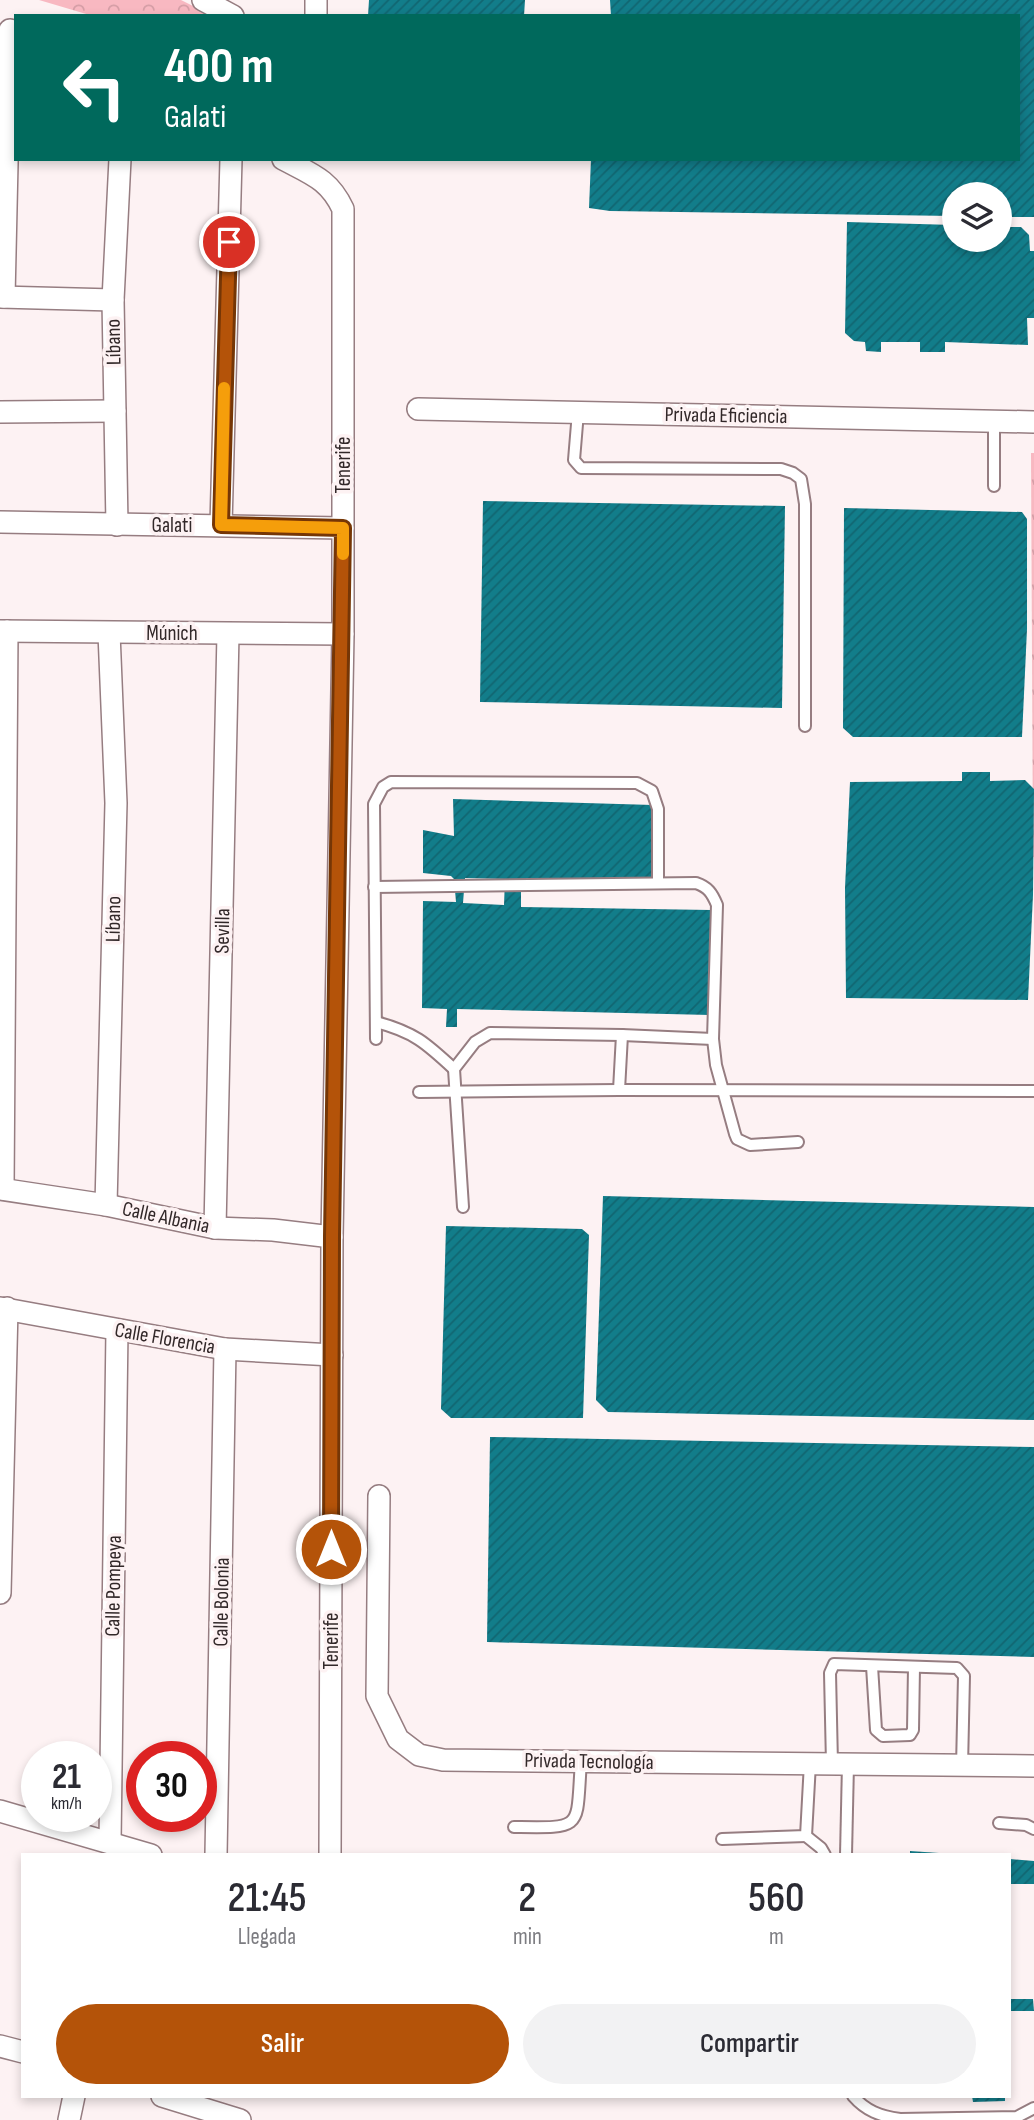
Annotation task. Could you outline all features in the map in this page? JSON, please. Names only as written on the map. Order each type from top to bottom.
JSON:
[{"type":"street","points":[[203,0],[229,14]]},
{"type":"street","points":[[8,30],[2,297],[113,300]]},
{"type":"street","name":"Líbano","points":[[117,525],[113,300],[120,161]]},
{"type":"street","points":[[221,525],[232,161]]},
{"type":"street","name":"Tenerife","points":[[287,161],[320,179],[335,192],[343,209],[343,634],[332,1237],[330,1853]]},
{"type":"street","name":"Privada Eficiencia","points":[[418,409],[1034,422]]},
{"type":"street","points":[[0,412],[115,411]]},
{"type":"street","name":"Galati","points":[[0,522],[343,528]]},
{"type":"street","points":[[2,1189],[4,631]]},
{"type":"street","name":"Múnich","points":[[4,631],[343,634]]},
{"type":"street","name":"Líbano","points":[[106,1205],[116,803],[109,633]]},
{"type":"street","name":"Sevilla","points":[[215,1228],[228,634]]},
{"type":"street","name":"Calle Albania","points":[[2,1189],[106,1205],[215,1228],[273,1230],[332,1237]]},
{"type":"street","points":[[0,1593],[4,1308]]},
{"type":"street","name":"Calle Florencia","points":[[4,1308],[225,1349],[331,1355]]},
{"type":"street","name":"Calle Pompeya","points":[[110,1842],[117,1330]]},
{"type":"street","name":"Calle Bolonia","points":[[216,1853],[225,1349]]},
{"type":"street","name":"Privada Tecnología","points":[[379,1496],[377,1696],[398,1739],[418,1755],[443,1760],[1034,1766]]},
{"type":"street","points":[[0,1811],[144,1853]]},
{"type":"street","points":[[0,2046],[21,2051]]},
{"type":"street","points":[[69,2120],[74,2098]]},
{"type":"street","points":[[165,2098],[183,2112],[240,2120]]},
{"type":"lane","points":[[578,412],[574,460],[581,468],[781,469],[801,479],[806,504],[805,726]]},
{"type":"lane","points":[[993,486],[995,421]]},
{"type":"lane","points":[[376,1039],[374,803],[383,787],[391,782],[637,783],[652,792],[658,809],[658,883]]},
{"type":"lane","points":[[374,887],[658,883],[696,883],[704,886],[712,893],[717,905],[713,1039],[716,1065],[737,1139],[750,1145],[798,1142]]},
{"type":"lane","points":[[376,1022],[400,1028],[422,1039],[454,1069]]},
{"type":"lane","points":[[463,1207],[454,1069],[475,1042],[490,1033],[713,1039]]},
{"type":"lane","points":[[619,1090],[622,1035]]},
{"type":"lane","points":[[419,1092],[1034,1091]]},
{"type":"lane","points":[[846,1853],[830,1673],[834,1664],[957,1668],[964,1676],[962,1767]]},
{"type":"lane","points":[[872,1666],[876,1730],[883,1736],[909,1735],[914,1730],[914,1667]]},
{"type":"lane","points":[[514,1827],[562,1828],[572,1823],[577,1813],[581,1761]]},
{"type":"lane","points":[[806,1836],[810,1763]]},
{"type":"lane","points":[[999,1823],[1026,1825],[1034,1829]]},
{"type":"lane","points":[[722,1839],[806,1836],[824,1853]]},
{"type":"lane","points":[[855,2098],[866,2109],[900,2119],[1017,2117],[1034,2108]]},
{"type":"green space","points":[[39,0],[181,0],[209,14],[86,14]]},
{"type":"green space","points":[[1031,453],[1034,453],[1034,857],[1033,857]]},
{"type":"building","points":[[369,0],[525,0],[524,14],[368,14]]},
{"type":"building","points":[[610,0],[1034,0],[1034,217],[1012,217],[1012,182],[942,182],[942,216],[610,211],[589,208],[591,161],[1020,161],[1020,14],[611,14]]},
{"type":"building","points":[[847,222],[942,225],[942,252],[1012,252],[1012,227],[1021,227],[1029,235],[1030,251],[1034,251],[1034,318],[1027,318],[1028,345],[945,342],[945,352],[920,352],[920,342],[881,342],[881,352],[866,351],[865,342],[854,341],[845,333]]},
{"type":"building","points":[[483,501],[785,506],[782,708],[480,702]]},
{"type":"building","points":[[844,508],[1022,512],[1027,519],[1027,629],[1022,737],[853,737],[843,728]]},
{"type":"building","points":[[962,772],[990,772],[990,781],[1025,780],[1034,789],[1028,1000],[846,998],[845,888],[850,782],[962,781]]},
{"type":"building","points":[[453,799],[653,805],[655,844],[652,882],[521,880],[521,907],[711,910],[713,960],[710,1015],[457,1009],[457,1027],[446,1027],[447,1009],[422,1008],[423,901],[456,902],[454,879],[451,876],[423,873],[423,830],[454,836]],"holes":[[[465,878],[505,879],[504,905],[463,903]]]},
{"type":"building","points":[[603,1196],[1034,1207],[1034,1420],[608,1412],[596,1400]]},
{"type":"building","points":[[446,1226],[582,1229],[589,1235],[583,1418],[451,1418],[441,1409]]},
{"type":"building","points":[[490,1437],[1034,1447],[1034,1657],[487,1642]]},
{"type":"building","points":[[1011,1859],[1034,1861],[1034,1884],[1011,1884]]},
{"type":"building","points":[[1011,1999],[1033,1999],[1034,2011],[1011,2011]]},
{"type":"building","points":[[972,2098],[1005,2098],[1005,2101],[973,2102]]},
{"type":"slow traffic","points":[[224,388],[221,525],[343,528],[343,554]]},
{"type":"route","points":[[229,242],[221,525],[343,528],[332,1237],[331,1549]]}]
